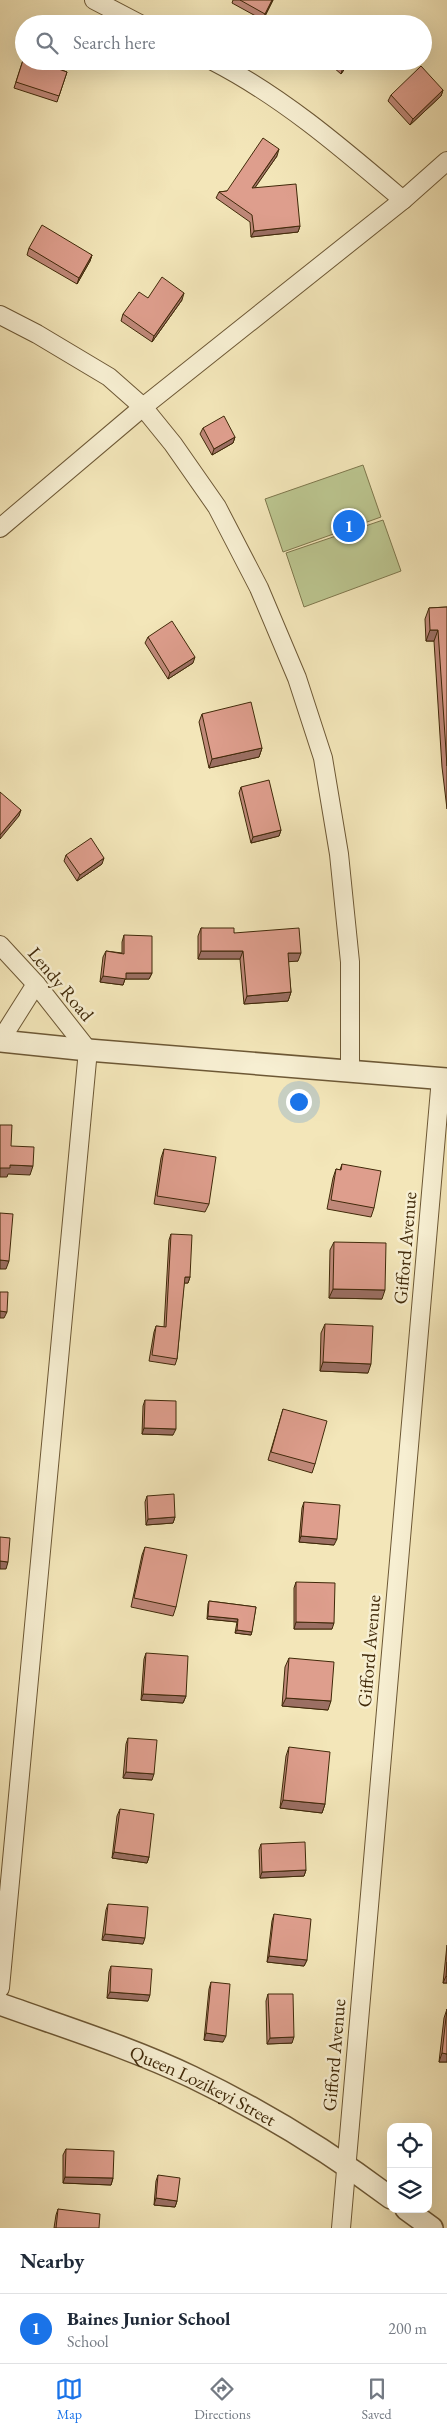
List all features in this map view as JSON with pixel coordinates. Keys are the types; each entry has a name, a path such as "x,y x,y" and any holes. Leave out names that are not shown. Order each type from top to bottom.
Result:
{"street":[{"path":"94,0 123,15"},
{"path":"230,70 245,78 329,138 403,200"},
{"path":"0,528 144,408 403,200 447,161"},
{"path":"0,316 37,334 109,377 144,408 173,444 217,507 259,588 297,678 324,758 339,854 349,954 350,1071"},
{"name":"Lendy Road","path":"0,945 36,984 88,1050"},
{"path":"36,984 0,1041 88,1050 444,1078"},
{"path":"0,1988 88,1050"},
{"name":"Gifford Avenue","path":"341,2228 345,2164 444,1078"},
{"name":"Queen Lozikeyi Street","path":"0,2004 142,2056 192,2077 301,2135 387,2195"},
{"path":"411,2213 432,2228"}],"green space":[{"path":"363,465 381,517 283,552 265,499"},
{"path":"383,520 401,571 304,607 286,553"}],"building":[{"path":"240,0 272,0 265,14"},
{"path":"20,70 61,70 67,72 59,96 16,82"},
{"path":"417,70 425,70 443,90 413,119 391,95"},
{"path":"263,138 279,149 252,188 296,184 300,226 254,231 252,215 219,192 227,191"},
{"path":"42,225 92,255 79,278 29,248"},
{"path":"162,277 184,293 154,336 123,314 139,292 148,298"},
{"path":"224,416 235,437 214,449 203,428"},
{"path":"447,607 447,766 438,630 430,630 429,608"},
{"path":"172,621 195,657 170,673 148,637"},
{"path":"251,702 262,748 212,759 202,714"},
{"path":"269,780 281,830 253,837 241,787"},
{"path":"0,792 21,810 0,835"},
{"path":"91,838 104,858 80,875 66,855"},
{"path":"201,928 234,928 234,933 299,928 301,953 288,953 291,992 247,996 243,951 201,951"},
{"path":"124,935 152,936 152,973 126,973 126,979 103,976 106,951 124,954"},
{"path":"0,1125 12,1125 11,1146 34,1147 33,1166 10,1165 10,1168 0,1168"},
{"path":"164,1149 216,1157 209,1204 157,1196"},
{"path":"342,1164 381,1171 374,1208 331,1200 336,1169 341,1170"},
{"path":"0,1213 13,1214 9,1261 0,1260"},
{"path":"171,1234 192,1235 190,1277 185,1277 177,1359 152,1355 156,1326 166,1327"},
{"path":"334,1242 386,1243 385,1290 333,1289"},
{"path":"0,1292 8,1292 7,1312 0,1311"},
{"path":"325,1324 373,1326 371,1364 323,1362"},
{"path":"145,1400 176,1401 176,1429 144,1428"},
{"path":"283,1409 327,1421 315,1464 271,1452"},
{"path":"174,1494 175,1517 148,1519 147,1496"},
{"path":"304,1502 340,1505 337,1539 301,1536"},
{"path":"0,1537 10,1538 8,1562 0,1561"},
{"path":"145,1547 187,1555 176,1607 134,1598"},
{"path":"296,1582 335,1583 334,1623 296,1622"},
{"path":"209,1601 256,1607 252,1632 237,1630 238,1619 208,1616"},
{"path":"146,1653 188,1656 186,1696 143,1694"},
{"path":"289,1658 334,1662 331,1701 286,1698"},
{"path":"128,1738 157,1740 154,1774 126,1772"},
{"path":"289,1747 330,1752 325,1804 283,1800"},
{"path":"120,1809 154,1814 149,1857 114,1852"},
{"path":"305,1842 306,1870 262,1872 261,1844"},
{"path":"108,1904 148,1907 145,1938 105,1934"},
{"path":"274,1914 311,1919 307,1960 269,1956"},
{"path":"111,1966 152,1969 150,1995 110,1992"},
{"path":"211,1982 230,1984 226,2036 206,2033"},
{"path":"268,1994 293,1994 294,2037 270,2038"},
{"path":"447,2009 447,2054 442,2053"},
{"path":"66,2149 114,2151 113,2178 65,2177"},
{"path":"158,2175 180,2178 177,2201 156,2198"},
{"path":"58,2209 100,2214 99,2228 56,2228"}],"place":[{"name":"Baines Junior School","path":"349,526"}]}
